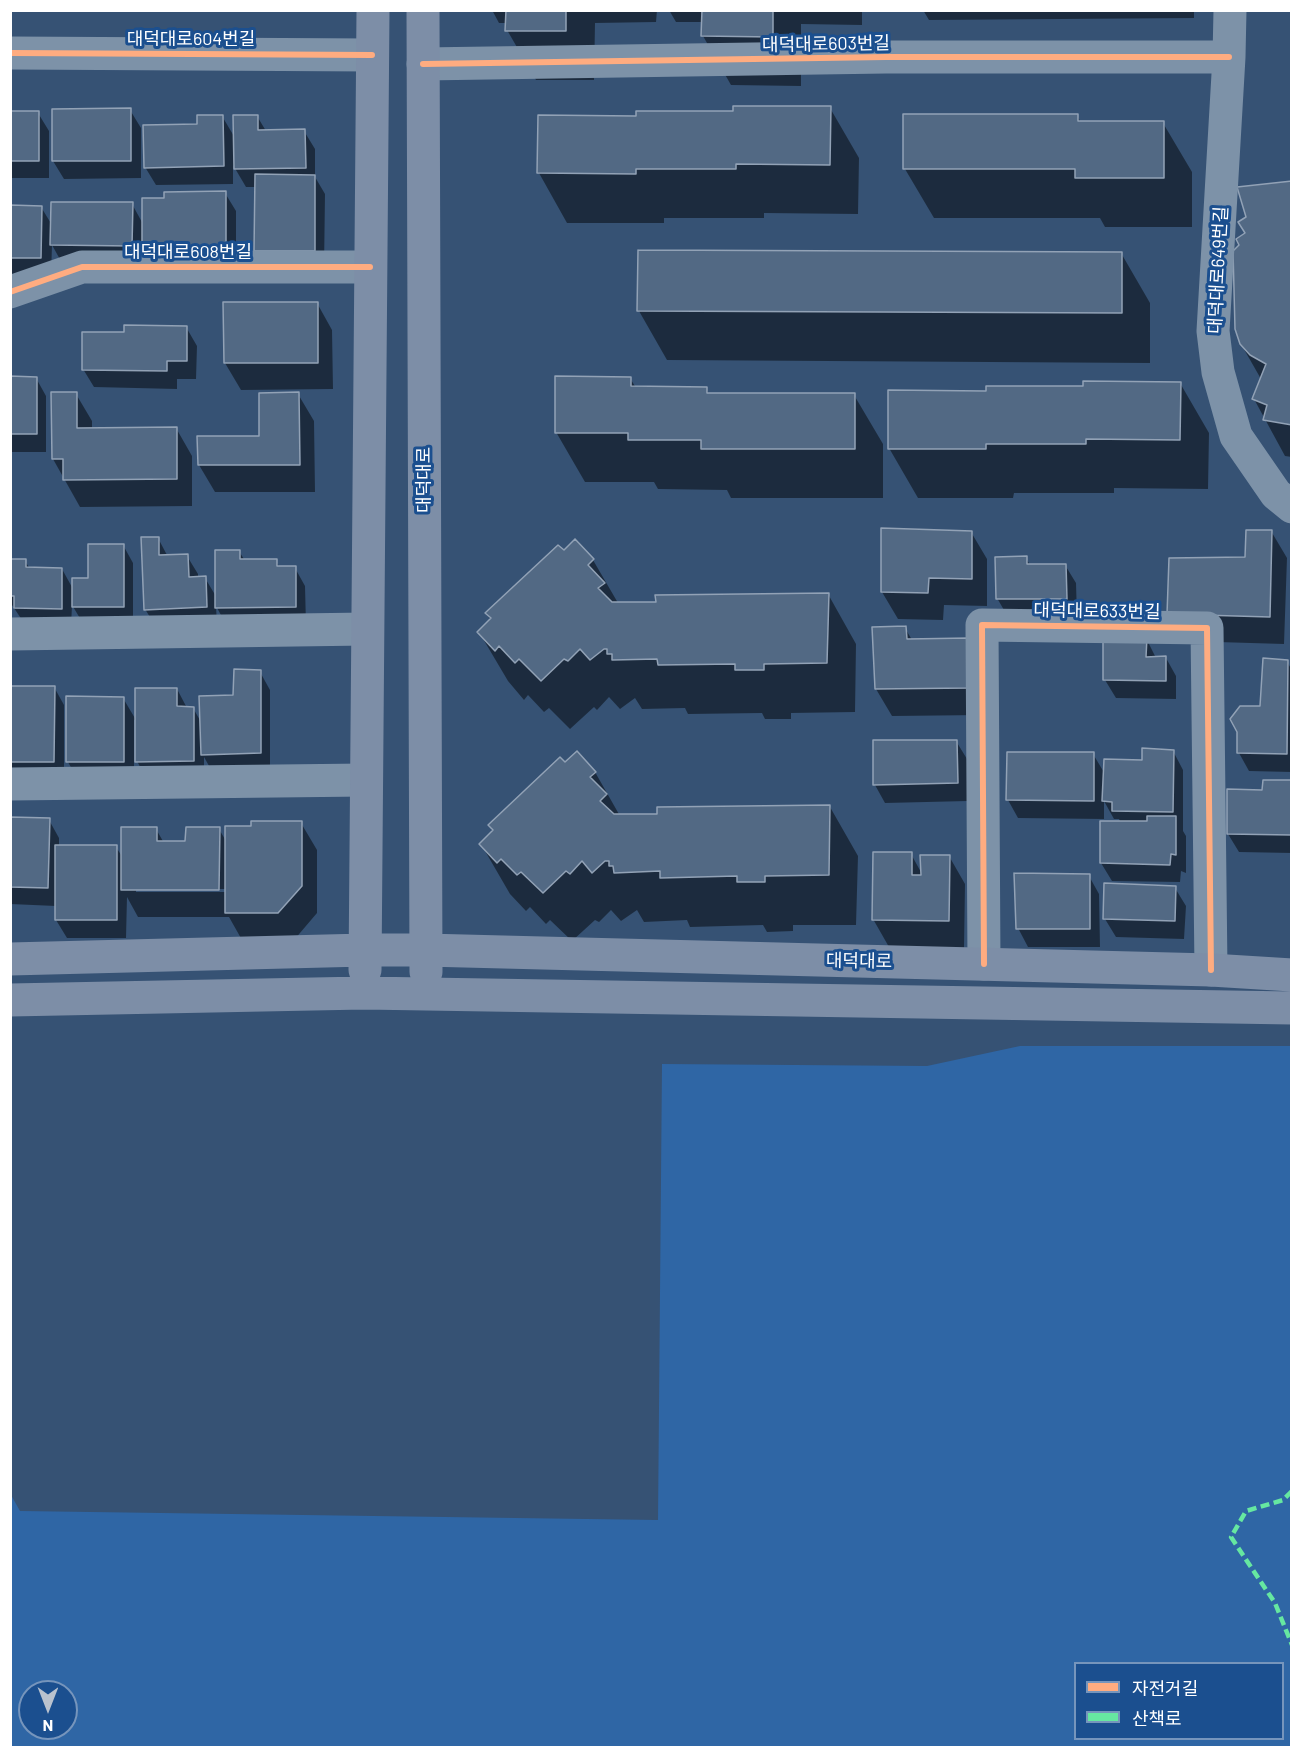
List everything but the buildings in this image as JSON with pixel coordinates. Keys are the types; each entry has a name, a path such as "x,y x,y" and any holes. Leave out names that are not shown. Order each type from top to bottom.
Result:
{"main road":[{"path":"364,993 373,10"},
{"name":"대덕대로","path":"423,10 426,994"},
{"name":"대덕대로","path":"10,959 426,950 1210,970 1292,975"},
{"path":"10,1000 364,993 1292,1008"}],"street":[{"name":"대덕대로649번길","path":"1230,10 1213,331 1218,372 1236,436 1276,494 1289,501"},
{"name":"대덕대로604번길","path":"10,53 372,55"},
{"name":"대덕대로603번길","path":"423,64 886,57 1229,57"},
{"name":"대덕대로608번길","path":"10,292 82,267 370,267"},
{"name":"대덕대로633번길","path":"984,964 982,625 1208,628 1210,970"},
{"path":"10,634 367,629"},
{"path":"10,784 366,780"}],"shaded area":[{"path":"1020,1046 1291,1046 1291,1747 11,1747 11,1495 20,1511 658,1520 662,1064 927,1066"}],"marked path":[{"path":"1292,1491 1283,1500 1246,1511 1231,1537 1275,1603 1292,1645"}],"cycle path":[{"path":"10,53 372,55"},
{"path":"423,64 886,57 1229,57"},
{"path":"10,292 82,267 370,267"},
{"path":"984,964 982,625 1207,628 1211,970"}]}
